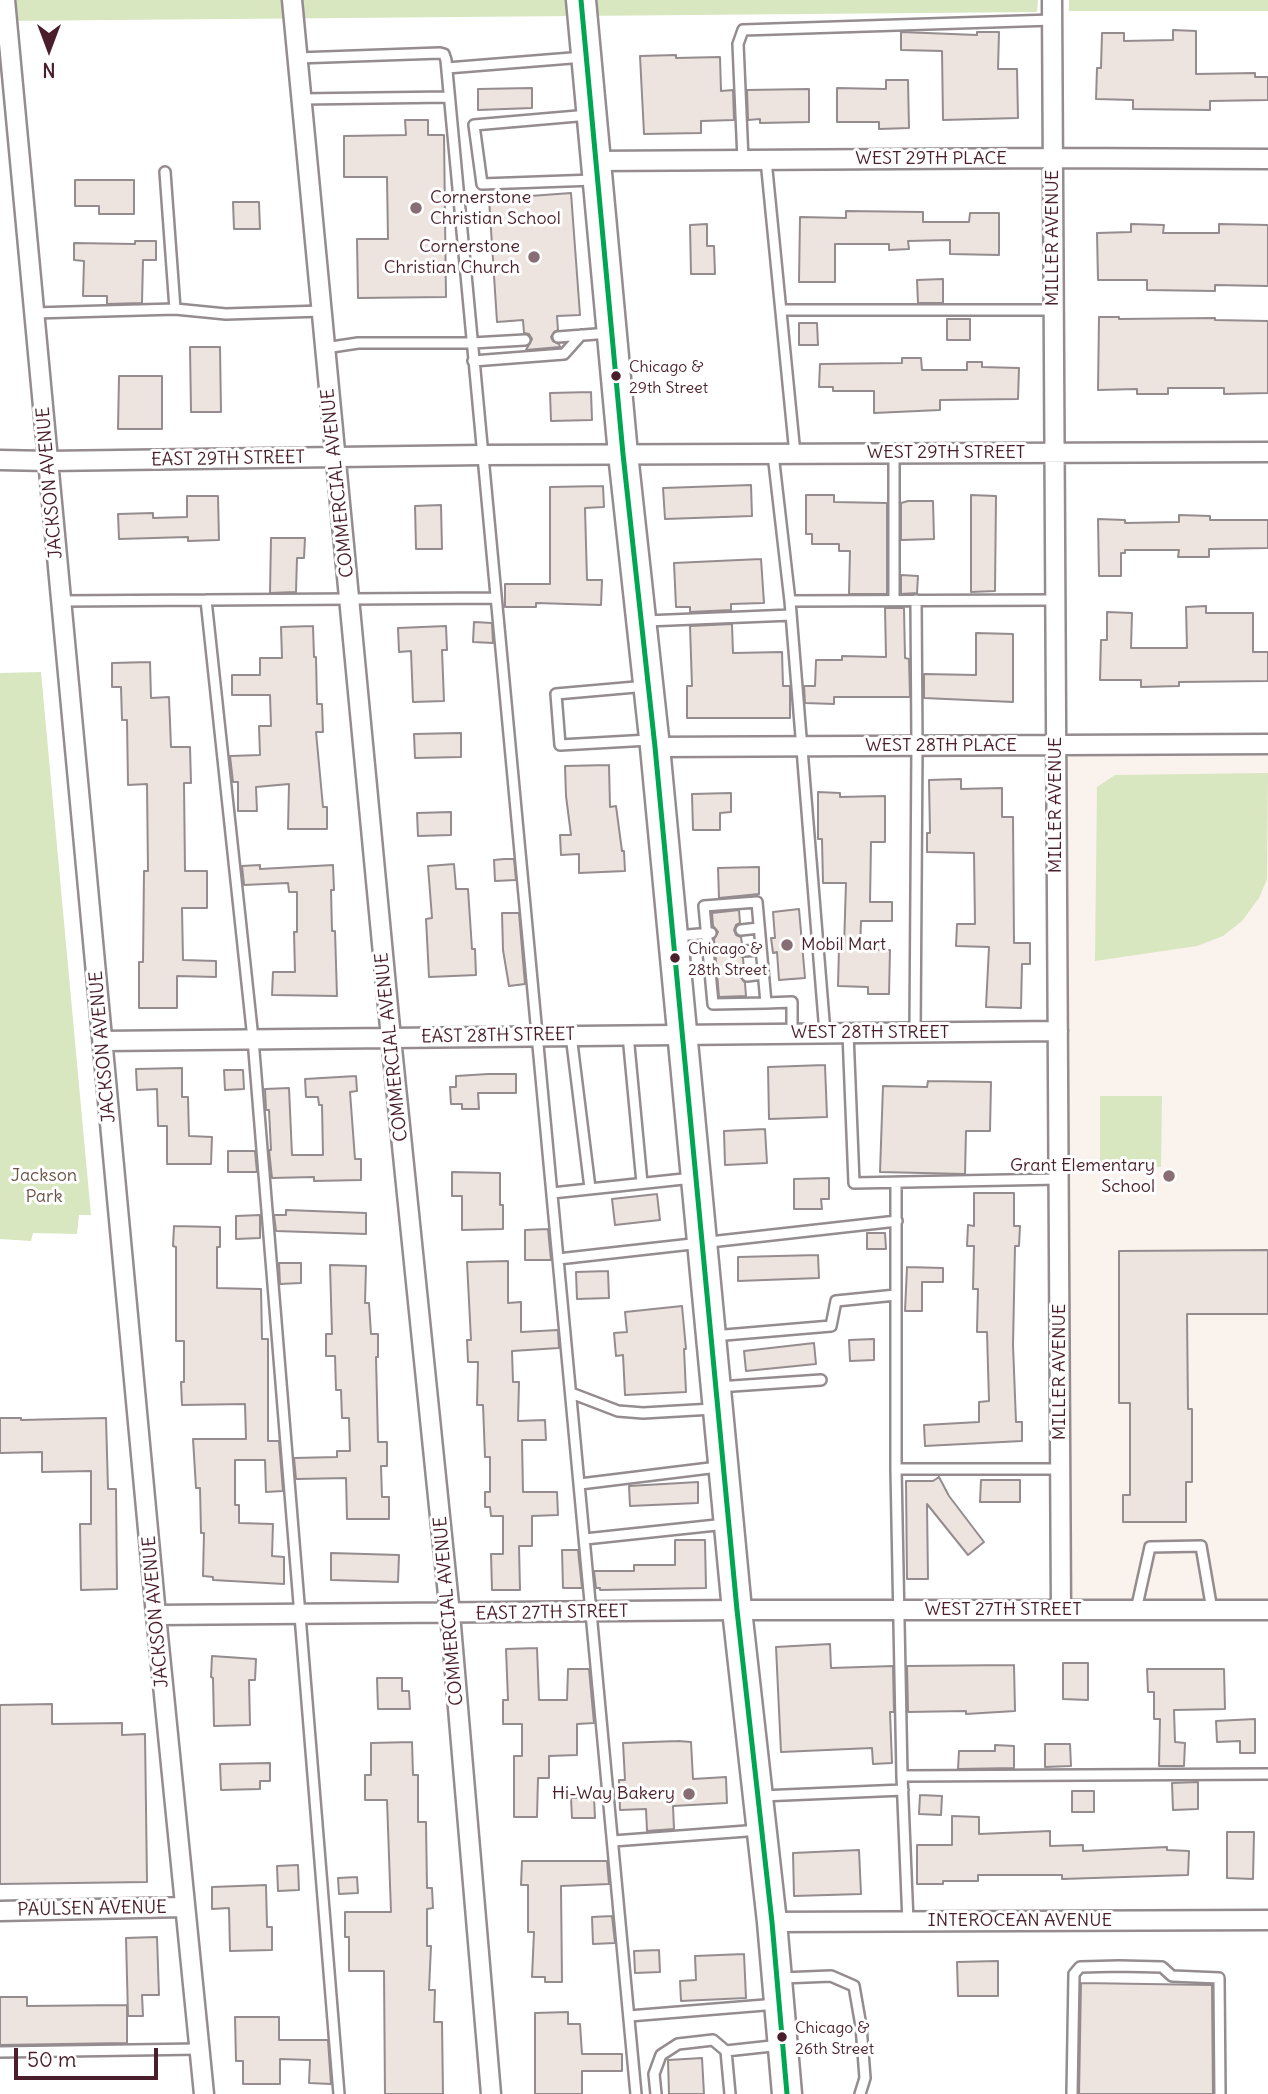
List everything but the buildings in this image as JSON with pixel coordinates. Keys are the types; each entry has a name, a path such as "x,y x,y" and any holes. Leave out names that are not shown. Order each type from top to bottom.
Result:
{"main road":[{"path":"581,0 623,454 655,744 737,1610 772,1923 787,2094"}],"street":[{"name":"JACKSON AVENUE","path":"5,0 156,1615 204,2094"},
{"name":"COMMERCIAL AVENUE","path":"292,0 391,1038 450,1614 491,2094"},
{"name":"MILLER AVENUE","path":"1052,0 1061,1610"},
{"name":"WEST 29TH PLACE","path":"596,171 743,160 1268,159"},
{"name":"WEST 29TH STREET","path":"623,454 1268,452"},
{"name":"EAST 29TH STREET","path":"0,460 623,454"},
{"name":"WEST 28TH PLACE","path":"655,744 801,747 1268,744"},
{"name":"WEST 28TH STREET","path":"682,1034 1058,1031"},
{"name":"EAST 28TH STREET","path":"103,1041 682,1034"},
{"name":"EAST 27TH STREET","path":"156,1615 737,1610"},
{"name":"WEST 27TH STREET","path":"737,1610 1268,1610"},
{"name":"PAULSEN AVENUE","path":"0,1911 185,1907"},
{"name":"INTEROCEAN AVENUE","path":"772,1923 1268,1920"}],"lane":[{"path":"743,160 738,44 743,30 1052,20"},
{"path":"298,58 444,54 447,68 636,2094"},
{"path":"447,68 586,57"},
{"path":"302,99 450,97"},
{"path":"591,115 474,125 482,184 596,171"},
{"path":"766,160 795,454"},
{"path":"165,172 175,309"},
{"path":"34,313 175,309 226,314 322,312"},
{"path":"780,310 1053,310"},
{"path":"558,337 611,332"},
{"path":"473,361 564,354 581,335"},
{"path":"325,348 358,343 525,340"},
{"path":"894,453 894,600"},
{"path":"773,454 790,601 825,1033"},
{"path":"61,601 495,598"},
{"path":"206,600 253,1040 339,2094"},
{"path":"915,1032 916,600"},
{"path":"790,601 1055,600"},
{"path":"641,621 791,615"},
{"path":"649,686 556,694 560,745 655,744"},
{"path":"766,1003 757,902 704,906 710,933 713,1004 766,1003 792,1002 792,1033"},
{"path":"741,930 760,928"},
{"path":"673,936 710,933"},
{"path":"744,951 761,950"},
{"path":"747,976 763,974"},
{"path":"848,1033 854,1183 1058,1178"},
{"path":"571,1035 590,1188"},
{"path":"628,1035 642,1183"},
{"path":"552,1193 696,1177"},
{"path":"896,1183 896,1469 902,1776 908,1922"},
{"path":"558,1259 897,1221"},
{"path":"711,1336 831,1326 836,1301 896,1295"},
{"path":"571,1393 618,1411 643,1413 821,1380"},
{"path":"579,1483 724,1466"},
{"path":"896,1469 1060,1469"},
{"path":"585,1539 729,1523"},
{"path":"1136,1610 1150,1547 1201,1546 1212,1610"},
{"path":"902,1776 1268,1774"},
{"path":"758,1796 903,1790"},
{"path":"613,1841 761,1830"},
{"path":"1072,2094 1074,1974 1080,1967 1119,1966 1162,1967 1172,1976 1220,1978 1220,2094"},
{"path":"629,2016 778,1991 831,1976 854,1986 861,2026 865,2077 860,2094"},
{"path":"656,2094 654,2074 661,2054 678,2044 713,2040 726,2051 730,2094"},
{"path":"726,2051 782,2044"},
{"path":"0,2052 199,2049"}],"shaded area":[{"name":"Grant Elementary School","path":"1066,752 1268,752 1268,1599 1072,1599"}],"green space":[{"path":"0,0 1038,0 1037,12 0,21"},
{"path":"1069,0 1268,0 1268,11 1069,11"},
{"name":"Jackson Park","path":"41,672 91,1215 79,1215 77,1234 33,1233 31,1241 0,1239 0,673"},
{"path":"1268,773 1267,879 1259,898 1242,921 1223,936 1197,946 1095,961 1097,787 1115,775"},
{"path":"1100,1096 1162,1096 1161,1167 1100,1167"}],"transit line":[{"path":"581,0 623,454 655,747 737,1610 772,1922 787,2094"}],"place":[{"name":"Cornerstone Christian School","path":"416,208"},
{"name":"Cornerstone Christian Church","path":"534,257"},
{"name":"Chicago & 29th Street","path":"616,376"},
{"name":"Mobil Mart","path":"787,945"},
{"name":"Chicago & 28th Street","path":"675,958"},
{"name":"Grant Elementary School","path":"1169,1176"},
{"name":"Hi-Way Bakery","path":"689,1794"},
{"name":"Chicago & 26th Street","path":"782,2037"}]}
